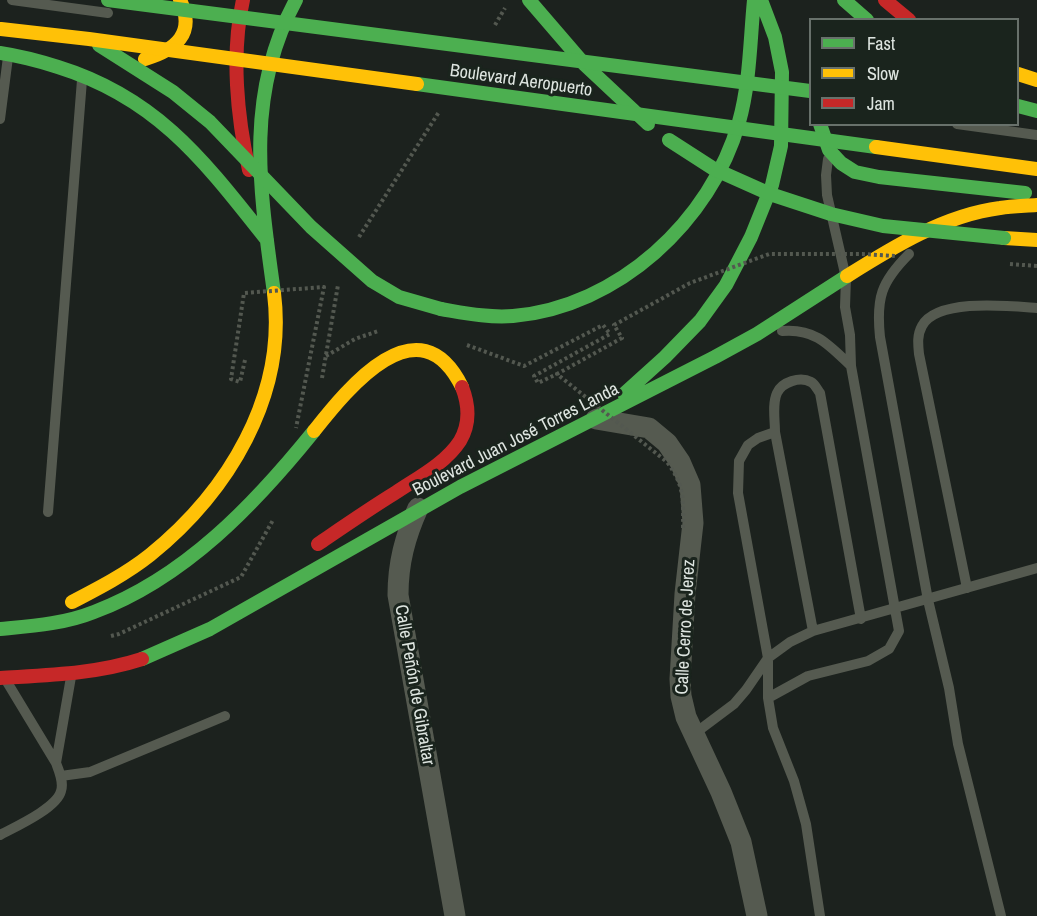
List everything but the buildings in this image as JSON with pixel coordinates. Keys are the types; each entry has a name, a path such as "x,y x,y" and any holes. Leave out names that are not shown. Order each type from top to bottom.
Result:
{"main road":[{"name":"Boulevard Aeropuerto","path":"108,0 809,91"},
{"path":"92,56 131,61 163,54 184,34 187,17 180,0"},
{"path":"243,0 237,70 239,114 242,142 267,240"},
{"path":"0,622 52,611 128,572 162,545 199,509 230,469 255,423 272,368 276,320 259,146 264,98 274,41 296,0"},
{"path":"529,0 584,66 625,105 669,140 714,169 770,194 831,214 873,223 955,234 1037,240"},
{"path":"89,39 173,92 210,122 310,227 372,281 399,297 441,309 479,315 514,316 551,309 590,295 628,272 656,251 686,223 700,205 727,157 739,120 747,81 754,0"},
{"path":"596,419 665,357 700,321 726,285 751,237 772,185 781,146 782,72 775,37 761,0"},
{"path":"844,0 865,18"},
{"path":"885,0 907,18"},
{"name":"Boulevard Aeropuerto","path":"0,29 89,39 1037,169"},
{"path":"8,54 58,53"},
{"path":"8,54 82,74 120,92 153,114 214,173 267,240"},
{"path":"1019,76 1037,80"},
{"path":"1019,87 1037,89"},
{"path":"1019,106 1037,111"},
{"path":"1019,118 1037,120"},
{"path":"827,126 830,150 841,163 855,172 879,177 1037,195"},
{"name":"Boulevard Juan José Torres Landa","path":"3,678 109,668 152,656 214,627 418,510 667,385 758,333 898,245 972,213 1037,205"},
{"path":"0,629 52,624 86,616 140,593 173,572 212,541 256,497 307,440 341,396 363,374 388,357 408,350 429,352 446,363 460,382 467,404 466,424 459,442 441,461 302,554"},
{"path":"214,627 262,583"}],"street":[{"name":"Calle Cerro de Jerez","path":"596,419 650,428 667,443 680,462 690,485 693,523 685,594 681,696 686,717 721,792 741,842 758,916"},
{"name":"Calle Peñón de Gibraltar","path":"441,461 402,548 398,595 455,916"}],"lane":[{"path":"12,0 119,14"},
{"path":"0,18 531,88"},
{"path":"178,22 202,25"},
{"path":"226,28 250,31"},
{"path":"274,41 297,38"},
{"path":"0,119 8,54"},
{"path":"48,512 82,74"},
{"path":"583,75 618,80"},
{"path":"734,95 789,102"},
{"path":"601,97 647,103"},
{"path":"729,114 752,117"},
{"path":"776,120 787,121"},
{"path":"972,126 1037,135"},
{"path":"768,698 808,676 868,661 889,649 899,631 851,366 850,335 845,307 846,278 827,195 826,175 830,150"},
{"path":"949,222 912,250 890,273 881,294 878,316 928,600 949,688 958,744 1001,916"},
{"path":"967,588 917,340 922,326 929,318 942,310 958,307 1037,308"},
{"path":"758,333 799,330 811,333 827,343 851,366"},
{"path":"813,631 775,432 776,393 782,386 792,381 802,379 813,382 820,393 861,619"},
{"path":"775,432 758,438 748,445 739,461 738,493 768,658 768,698 773,728 794,781 806,824 820,916"},
{"path":"694,734 734,704 768,658 790,642 813,631 1037,568"},
{"path":"56,762 72,673"},
{"path":"0,836 56,801 62,790 61,776 56,762 3,678"},
{"path":"61,776 90,772 225,716"}],"path":[{"path":"457,341 524,366 603,325 610,334 534,376 538,383 622,338 614,325 690,283 769,254 897,256"},
{"path":"1002,264 1037,266"},
{"path":"246,350 240,382 231,379 244,293 324,287 296,428"},
{"path":"249,289 250,300"},
{"path":"325,357 355,339 387,329"},
{"path":"557,374 667,462 680,482 683,493 682,528"}],"traffic: fast":[{"path":"108,0 809,91"},
{"path":"274,293 261,181 262,108 269,72 280,36 296,0"},
{"path":"529,0 585,65 648,124"},
{"path":"441,309 477,315 504,316 552,309 589,296 623,277 655,253 683,225 707,193 726,158 739,122 745,92 754,0"},
{"path":"624,394 700,321 726,285 751,237 772,185 781,146 782,72 775,37 761,0"},
{"path":"844,0 865,18"},
{"path":"99,45 173,92 210,122 311,227 372,281 399,297 441,309"},
{"path":"0,53 58,67 93,80 124,96 152,115 200,159 267,240"},
{"path":"417,84 876,147"},
{"path":"1019,106 1037,111"},
{"path":"821,126 829,150 841,163 855,172 879,177 1025,193"},
{"path":"669,140 714,169 770,194 831,214 883,226 1004,238"},
{"path":"142,659 210,629 460,487 715,357 757,334 847,276"},
{"path":"0,629 48,624 83,616 127,597 158,580 216,536 268,485 314,431"}],"traffic: slow":[{"path":"145,59 166,51 180,38 186,22 180,0"},
{"path":"1,29 417,84"},
{"path":"1019,74 1037,80"},
{"path":"876,147 1037,169"},
{"path":"847,276 901,244 940,225 980,212 1037,205"},
{"path":"1004,238 1037,240"},
{"path":"72,602 122,575 150,555 204,502 227,472 246,439 261,405 271,369 276,331 274,293"},
{"path":"314,431 364,375 385,360 405,351 426,351 445,362 462,387"}],"traffic: jam":[{"path":"243,0 236,63 241,129 249,170"},
{"path":"885,0 907,18"},
{"path":"318,544 447,457 460,441 466,428 467,408 462,387"},
{"path":"0,678 90,671 142,659"}]}
